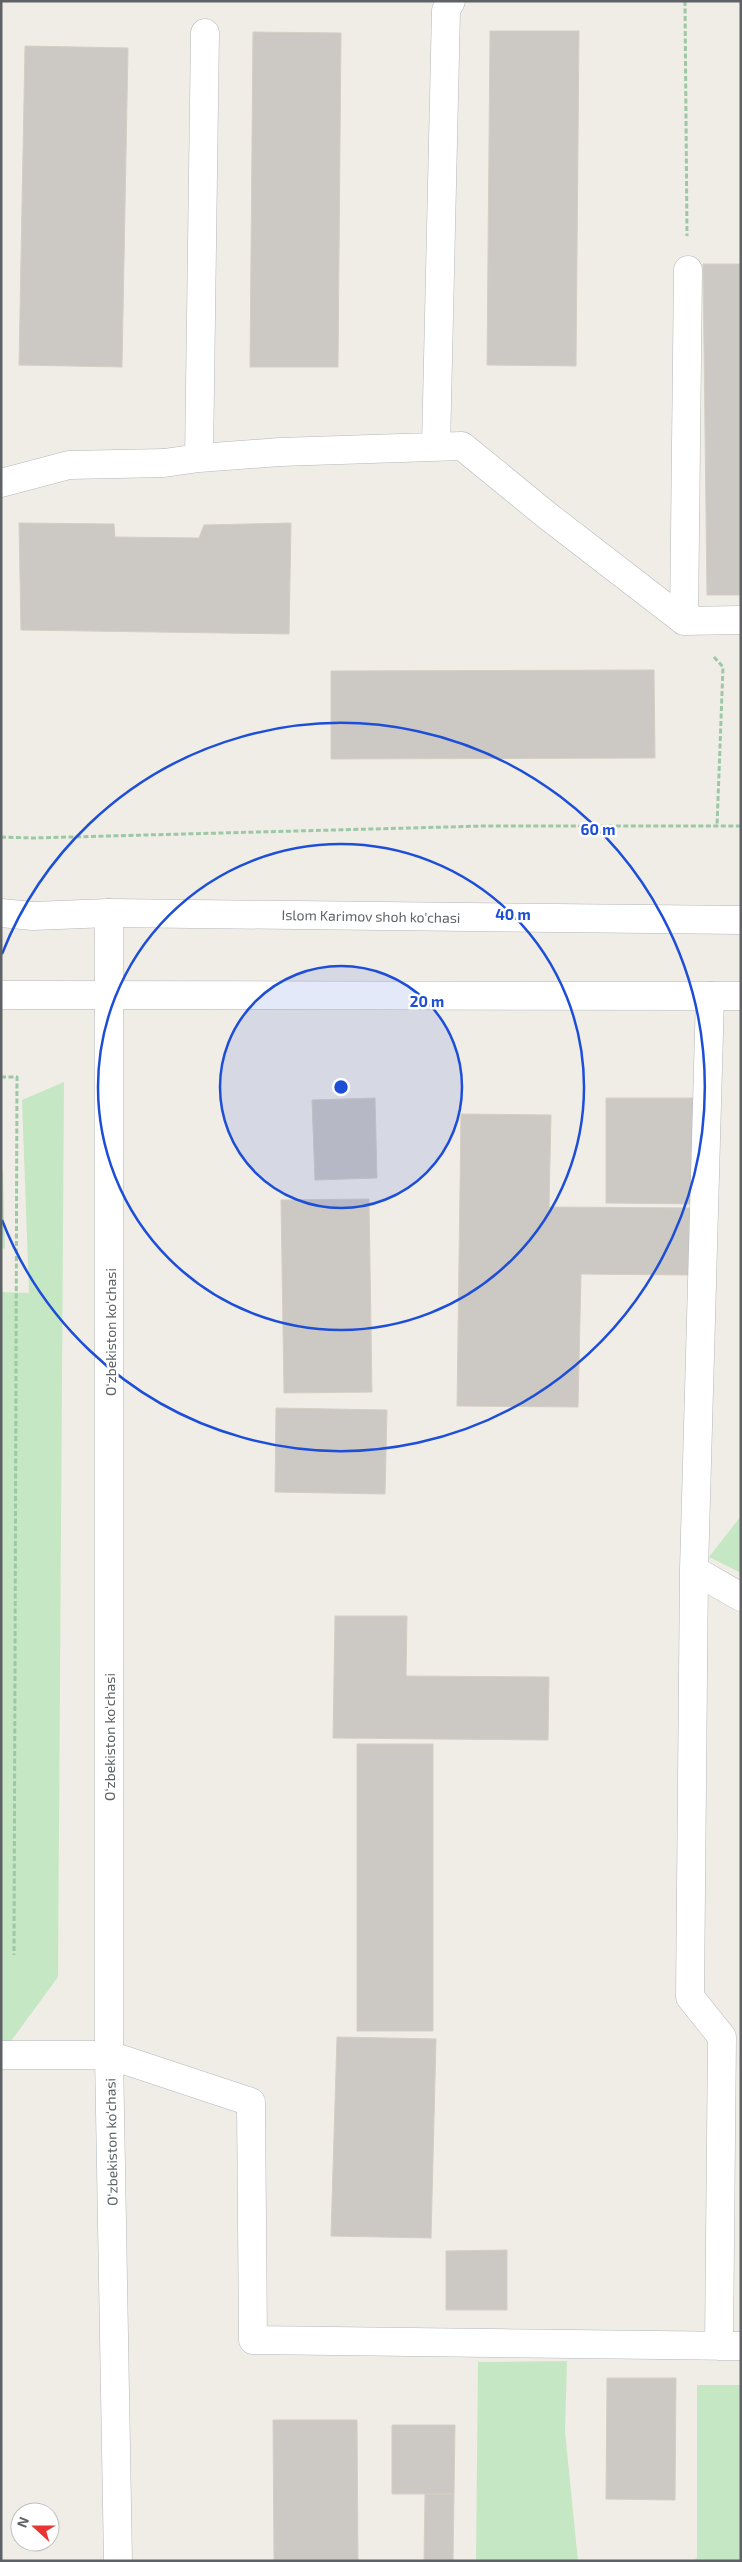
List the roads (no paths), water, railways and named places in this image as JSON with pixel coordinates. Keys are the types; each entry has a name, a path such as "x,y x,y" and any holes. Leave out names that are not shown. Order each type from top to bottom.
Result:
{"street":[{"path":"436,447 446,10 451,1"},
{"path":"199,458 205,33"},
{"path":"684,620 688,270"},
{"path":"1,483 69,465 164,463 199,458 280,452 462,446 549,517 684,620 741,620"},
{"name":"Islom Karimov shoh ko'chasi","path":"1,913 33,916 109,913 741,920"},
{"name":"O‘zbekiston ko‘chasi","path":"109,913 109,2055 118,2561"},
{"path":"1,995 741,996"},
{"path":"1,2055 109,2055 251,2102 253,2340 730,2346 722,2037 690,1997 694,1570 710,996"},
{"path":"694,1570 741,1597"}]}
